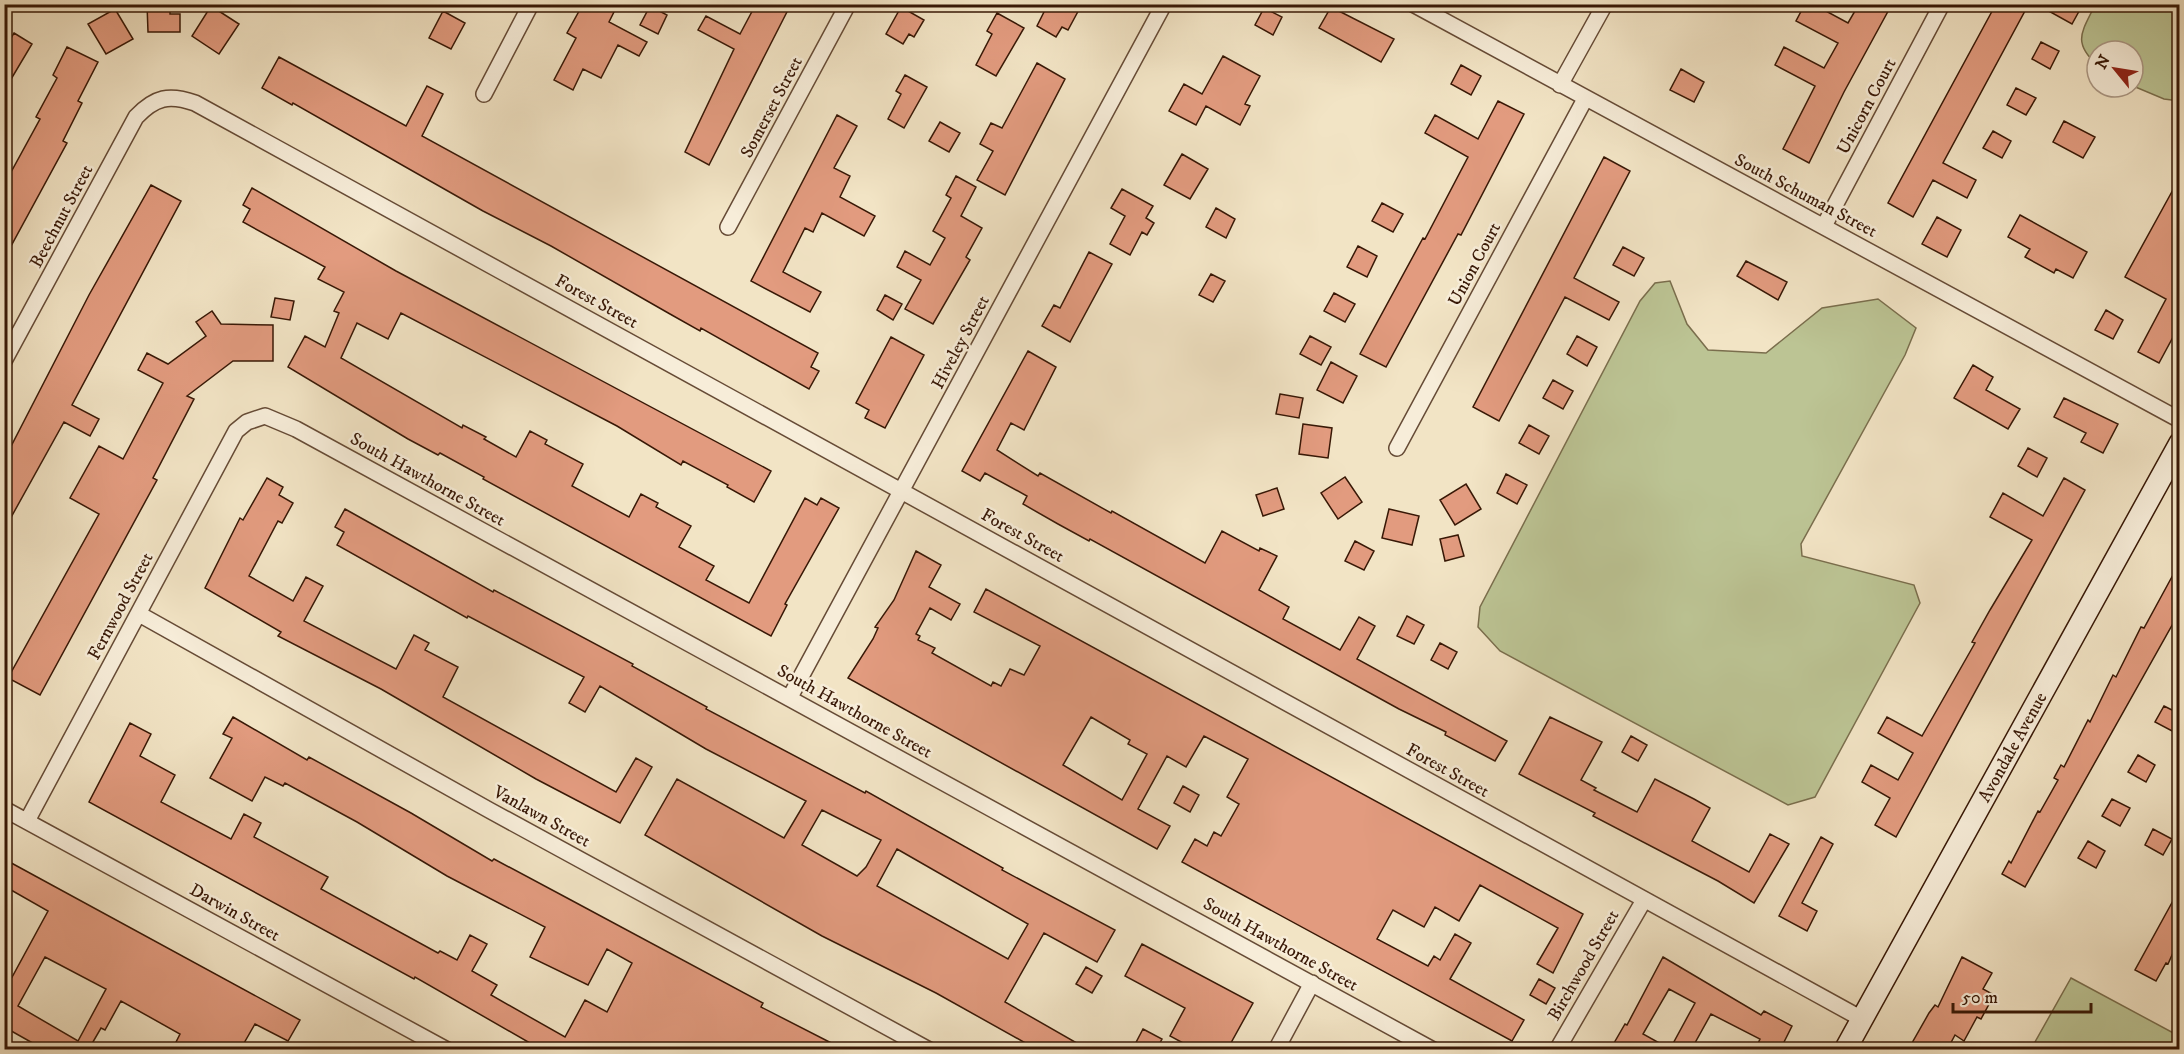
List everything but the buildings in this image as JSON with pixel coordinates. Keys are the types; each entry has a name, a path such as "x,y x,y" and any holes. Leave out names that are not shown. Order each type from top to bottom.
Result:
{"street":[{"path":"484,94 531,4"},
{"name":"Somerset Street","path":"728,227 848,4"},
{"name":"Hiveley Street","path":"790,697 1164,4"},
{"name":"South Schuman Street","path":"1413,4 2180,420"},
{"path":"1560,85 1605,4"},
{"name":"Unicorn Court","path":"1824,226 1942,4"},
{"name":"Forest Street","path":"160,97 181,98 195,103 1862,1019"},
{"name":"Beechnut Street","path":"4,361 136,117 148,104 160,97"},
{"name":"Union Court","path":"1397,448 1586,99"},
{"name":"South Hawthorne Street","path":"255,418 265,416 278,419 1433,1050"},
{"name":"Fernwood Street","path":"27,821 236,430 255,418"},
{"name":"Avondale Avenue","path":"1845,1050 2180,443"},
{"name":"Vanlawn Street","path":"139,614 489,810 928,1050"},
{"name":"Darwin Street","path":"4,809 422,1044 447,1050"},
{"name":"Birchwood Street","path":"1557,1050 1644,900"},
{"path":"1276,1050 1312,983"}],"green space":[{"path":"2095,5 2179,5 2179,101 2164,99 2145,91 2145,39 2085,39 2085,51 2082,36"},
{"path":"1670,281 1687,324 1708,350 1766,353 1822,308 1878,299 1916,328 1905,355 1801,544 1802,556 1914,585 1920,603 1815,797 1788,805 1500,651 1478,627 1480,607 1640,301 1655,283"},
{"path":"2071,978 2179,1036 2179,1049 2031,1049"}]}
